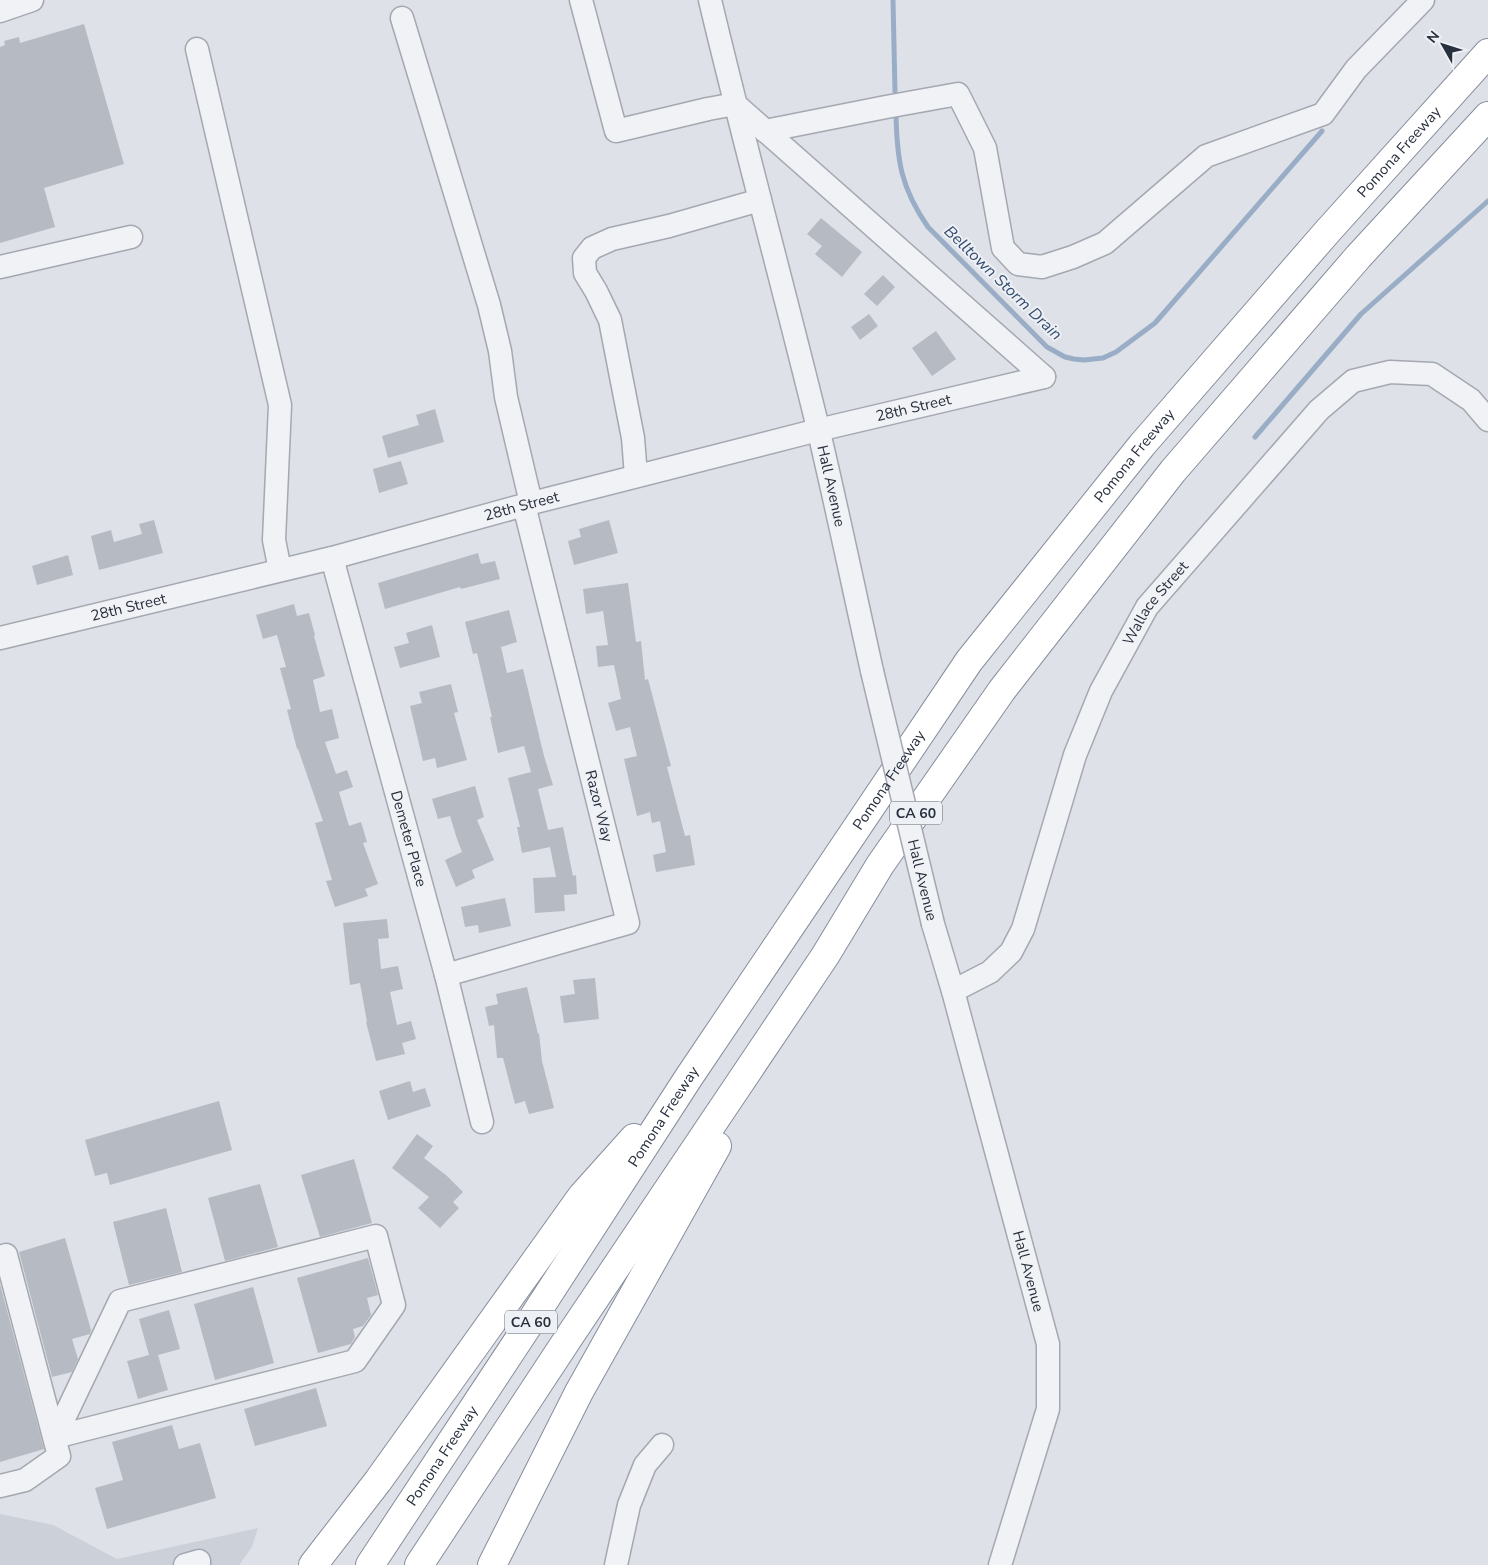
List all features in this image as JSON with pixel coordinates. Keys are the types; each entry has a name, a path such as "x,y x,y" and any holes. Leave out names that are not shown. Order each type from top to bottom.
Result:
{"highway":[{"name":"Pomona Freeway","path":"370,1565 689,1077 969,661 1142,445 1327,232 1488,53"},
{"name":"CA 60","path":"419,1565 825,956 880,865 1002,690 1173,471 1358,258 1488,116"},
{"path":"492,1565 579,1392 825,956"},
{"path":"313,1565 378,1480 582,1196 689,1077"}],"street":[{"path":"0,11 32,0"},
{"path":"581,0 616,132 735,104 765,131 958,94 984,148 1003,248 1018,264 1042,267 1105,243 1206,156 1323,114 1356,68 1423,0"},
{"name":"Hall Avenue","path":"710,0 818,430 872,670 933,924 953,991 1048,1344 1048,1408 1000,1565"},
{"path":"402,18 489,305 500,351 506,397 527,504"},
{"path":"197,49 280,405 274,540 280,570"},
{"name":"28th Street","path":"0,638 332,558 527,504 818,430 1044,377 765,131"},
{"path":"636,476 633,438 610,320 585,273 584,258 592,248 612,239 669,226 760,200"},
{"path":"0,267 131,237"},
{"name":"Wallace Street","path":"953,991 990,972 1011,952 1023,929 1074,755 1101,691 1147,607 1319,410 1353,381 1390,372 1432,374 1471,400 1488,420"},
{"name":"Razor Way","path":"446,975 628,923 527,504"},
{"name":"Demeter Place","path":"332,558 446,975 482,1122"},
{"path":"376,1236 394,1305 355,1361 55,1438 120,1301 376,1236"},
{"path":"0,1257 6,1255 59,1456 25,1480 0,1486"},
{"path":"616,1565 629,1505 645,1465 662,1445"},
{"path":"185,1565 198,1562 199,1565"}],"shaded area":[{"path":"0,1514 53,1525 117,1559 258,1528 252,1547 239,1565 0,1565"}],"building":[{"path":"84,24 124,164 44,188 55,227 0,243 0,47 5,45 4,41 19,37 20,43"},
{"path":"821,218 862,252 842,277 815,254 822,246 807,234"},
{"path":"883,275 895,287 877,306 864,294"},
{"path":"869,314 878,326 860,340 851,327"},
{"path":"936,331 956,359 932,376 912,348"},
{"path":"435,409 444,442 388,458 382,436 419,425 416,415"},
{"path":"401,461 408,484 379,493 373,469"},
{"path":"154,520 163,553 99,570 91,536 111,530 114,542 142,534 139,524"},
{"path":"609,520 618,553 574,565 568,541 581,537 579,529"},
{"path":"478,553 481,564 495,561 500,579 461,589 460,587 385,609 378,583"},
{"path":"68,555 73,575 37,585 32,566"},
{"path":"628,583 636,642 641,641 645,680 648,679 671,766 667,767 685,836 690,835 695,865 656,872 653,855 666,852 660,821 652,823 650,812 637,816 624,759 637,756 630,727 616,731 608,703 621,699 614,665 598,667 596,646 608,645 603,611 586,614 583,589"},
{"path":"294,604 297,616 309,613 325,676 313,680 320,712 332,709 339,738 325,742 336,774 347,770 353,787 339,792 349,826 361,822 367,842 363,843 378,884 365,889 368,896 335,907 326,881 332,880 315,823 323,821 297,749 287,710 291,709 280,668 286,667 277,635 263,639 256,615"},
{"path":"509,610 517,642 501,647 507,673 523,669 553,785 538,789 548,830 563,827 573,876 576,875 577,894 564,895 565,911 535,913 533,878 556,877 550,847 522,853 517,827 520,827 508,778 531,772 524,746 498,753 490,717 492,717 477,653 473,654 465,622"},
{"path":"432,625 440,657 400,668 394,647 409,643 406,633"},
{"path":"451,684 458,712 454,713 467,760 437,768 435,758 423,761 410,706 422,703 419,692"},
{"path":"475,786 484,817 477,820 494,860 472,870 475,878 456,887 445,860 462,852 450,816 438,819 432,799"},
{"path":"505,898 511,926 479,933 478,925 465,927 461,907"},
{"path":"387,919 389,938 378,939 381,969 398,966 403,989 390,992 397,1025 411,1021 416,1039 402,1043 405,1054 376,1061 366,1022 360,983 350,985 343,923"},
{"path":"595,978 599,1019 564,1023 560,996 575,994 573,980"},
{"path":"527,987 539,1033 542,1061 554,1108 529,1114 525,1101 515,1104 503,1058 497,1058 494,1025 489,1026 485,1007 498,1004 496,994"},
{"path":"410,1081 413,1092 425,1088 431,1106 388,1120 379,1091"},
{"path":"219,1101 232,1150 110,1185 107,1173 95,1176 85,1140"},
{"path":"417,1134 433,1146 424,1158 447,1176 463,1192 453,1202 459,1208 440,1228 418,1208 429,1197 392,1168"},
{"path":"354,1159 372,1223 320,1237 301,1175"},
{"path":"260,1184 278,1247 225,1261 208,1198"},
{"path":"166,1208 182,1272 129,1285 113,1222"},
{"path":"65,1238 91,1330 90,1334 72,1339 78,1359 72,1372 52,1377 19,1252"},
{"path":"368,1258 378,1295 367,1298 371,1315 363,1326 353,1329 355,1337 351,1344 318,1353 297,1278"},
{"path":"0,1284 44,1449 0,1462"},
{"path":"253,1287 274,1363 215,1380 194,1304"},
{"path":"169,1310 180,1349 158,1355 168,1390 138,1399 127,1361 149,1355 139,1319"},
{"path":"316,1388 327,1426 255,1446 244,1409"},
{"path":"172,1425 179,1449 200,1443 216,1498 107,1529 95,1488 123,1480 112,1442"}],"waterway":[{"name":"Belltown Storm Drain","path":"893,0 895,92"},
{"name":"Belltown Storm Drain","path":"896,115 899,160 902,174 912,200 928,227 1047,347 1065,357 1084,360 1103,358 1116,352 1155,323 1322,131"},
{"path":"1255,437 1361,314 1488,201"}]}
